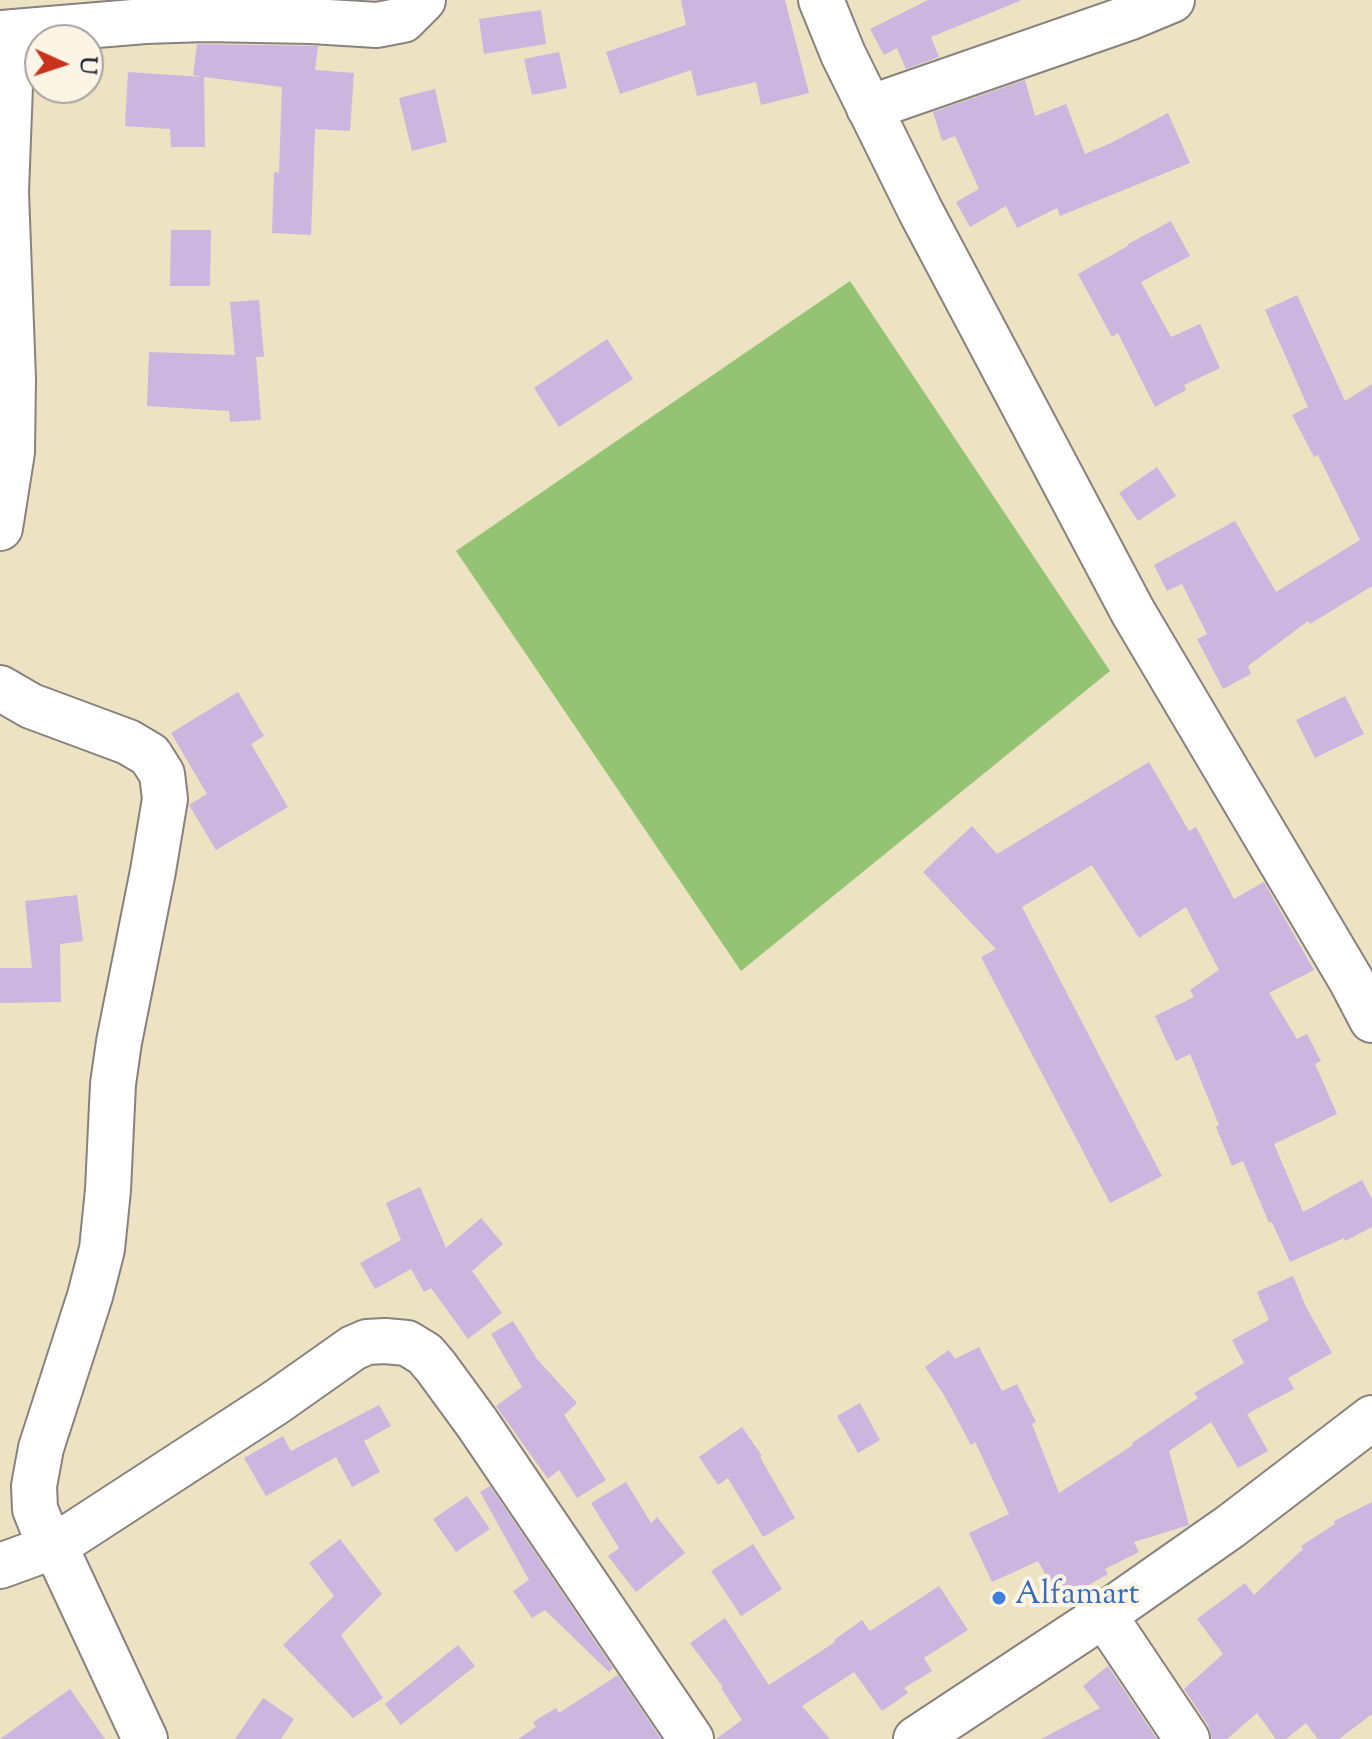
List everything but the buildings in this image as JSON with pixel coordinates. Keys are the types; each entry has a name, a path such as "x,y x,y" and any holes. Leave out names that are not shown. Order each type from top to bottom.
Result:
{"street":[{"path":"0,528 12,452 13,379 6,192 6,32 66,14 145,21 205,19 377,25 403,20 423,0"},
{"path":"821,0 843,54 920,210 1133,612 1372,1020"},
{"path":"869,108 1128,8 1172,0"},
{"path":"0,688 31,706 128,742 150,755 162,774 165,799 113,1084 102,1249 41,1448 34,1486 35,1509 43,1529 55,1546 145,1739"},
{"path":"0,1566 55,1546 275,1403 353,1348 367,1342 407,1343 425,1354 477,1423 691,1739"},
{"path":"916,1739 1104,1615 1231,1526 1372,1418"},
{"path":"1104,1615 1187,1739"}],"green space":[{"path":"850,281 1110,671 741,971 456,551"}],"place":[{"name":"Alfamart","path":"999,1598"}]}
